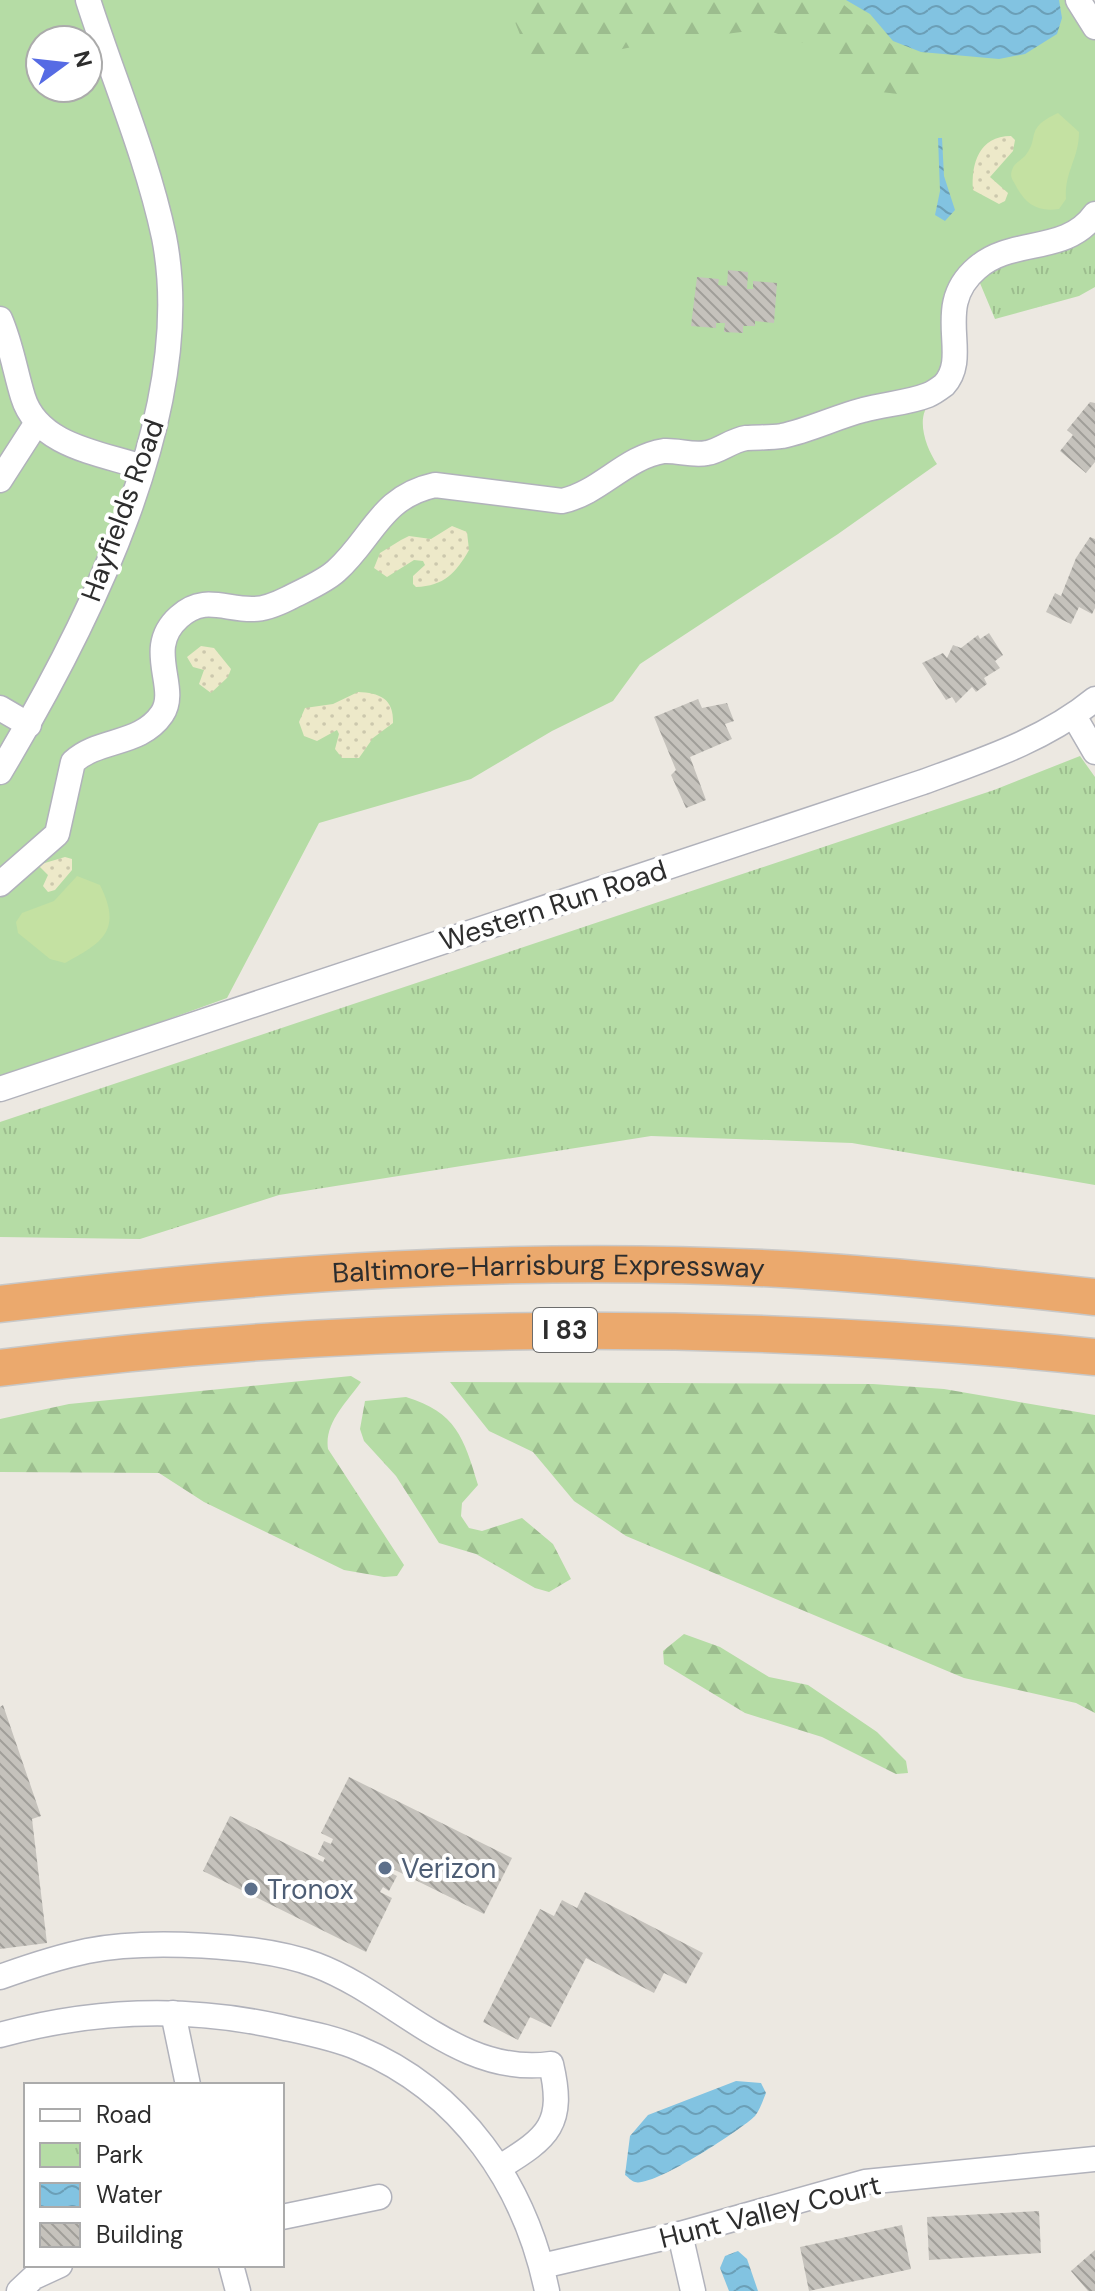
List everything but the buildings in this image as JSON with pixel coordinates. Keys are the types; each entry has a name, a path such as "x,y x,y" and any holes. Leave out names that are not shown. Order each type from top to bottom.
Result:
{"highway":[{"name":"Baltimore-Harrisburg Expressway","path":"0,1304 144,1288 361,1272 635,1265 794,1270 1095,1297"},
{"name":"Baltimore-Harrisburg Expressway","path":"0,1368 283,1341 599,1330 865,1337 1095,1357"}],"street":[{"name":"Hayfields Road","path":"0,772 29,725 95,590 142,467 157,415 168,357 171,306 164,238 88,0"},
{"path":"1078,0 1095,27"},
{"path":"0,884 57,834 73,762 89,751 144,732 159,717 166,706 161,658 167,630 194,606 210,602 253,609 285,600 336,571 396,501 417,489 435,485 562,501 582,497 647,456 667,451 706,453 744,438 784,436 863,410 930,395 945,384 952,367 955,348 953,305 960,288 975,269 995,255 1015,247 1047,245 1066,238 1095,214"},
{"path":"0,319 24,400 36,424 57,438 142,467"},
{"path":"0,480 36,424"},
{"name":"Western Run Road","path":"0,1089 923,782 997,754 1074,716 1095,699"},
{"path":"0,708 29,725"},
{"path":"1074,716 1095,752"},
{"path":"0,1977 89,1950 143,1946 278,1953 316,1965 470,2053 507,2065 551,2064 558,2097 552,2125 543,2138 500,2167"},
{"path":"173,2013 188,2083"},
{"path":"0,2035 66,2019 173,2013 243,2019 356,2047 388,2063 436,2097 479,2138 523,2208 547,2291"},
{"name":"Hunt Valley Court","path":"542,2266 680,2234 865,2182 1095,2159"},
{"path":"284,2217 379,2197"},
{"path":"680,2234 693,2291"},
{"path":"19,2291 34,2277 56,2267"},
{"path":"232,2267 238,2291"}],"green space":[{"path":"0,0 1091,0 1095,8 1095,238 1086,248 980,274 943,296 956,327 964,366 959,386 932,401 924,415 926,441 937,464 838,534 640,664 613,701 552,731 471,779 319,823 227,998 0,1080"},
{"path":"499,0 838,0 903,54 933,66 906,95 856,89 812,46 764,29 642,45 533,67 511,12"},
{"path":"1058,113 1079,132 1077,150 1067,181 1066,199 1059,209 1045,209 1025,199 1011,173 1030,149 1036,129"},
{"path":"1095,227 1095,287 1079,296 995,319 977,276 1026,257 1056,253"},
{"path":"1080,756 1095,777 1095,1185 852,1143 651,1136 279,1195 140,1239 0,1237 0,1122 994,790"},
{"path":"77,876 100,885 107,901 109,925 98,942 65,963 50,959 18,933 16,922 22,913 54,901"},
{"path":"351,1376 361,1382 333,1422 328,1449 404,1565 397,1576 384,1577 344,1570 204,1502 159,1473 0,1472 0,1419 69,1404"},
{"path":"450,1382 873,1384 944,1389 1095,1415 1095,1713 1076,1703 964,1678 626,1536 574,1501 533,1452 489,1431"},
{"path":"406,1397 436,1410 456,1429 462,1440 478,1485 462,1503 461,1516 469,1528 482,1531 522,1518 553,1544 571,1579 549,1592 535,1588 476,1554 439,1543 396,1476 364,1441 360,1429 365,1401"},
{"path":"684,1634 720,1647 769,1677 808,1685 877,1732 906,1761 908,1773 896,1774 822,1737 745,1713 664,1664 663,1651"}],"sand":[{"path":"1011,136 1015,140 1013,151 990,177 1008,193 1005,201 999,204 973,190 974,171 984,146 1000,137"},
{"path":"452,526 467,532 469,550 454,572 442,581 426,586 416,587 413,584 413,576 425,565 423,561 414,560 387,577 374,568 380,553 401,540 409,536 431,539"},
{"path":"201,646 214,648 231,669 228,677 211,693 199,684 204,670 193,667 187,657"},
{"path":"358,692 384,698 393,715 393,723 373,738 359,758 342,758 335,749 339,734 337,730 317,741 304,736 299,722 305,708 333,704"},
{"path":"65,857 72,859 72,870 55,890 48,892 43,886 48,875 38,865"}],"water":[{"path":"846,0 1059,0 1062,18 1057,34 1025,54 999,59 921,52 893,41 870,14"},
{"path":"938,138 942,138 944,176 955,210 945,221 935,215 940,191"},
{"path":"736,2081 761,2083 766,2093 755,2116 715,2145 659,2176 635,2182 625,2175 630,2136 648,2115"},
{"path":"738,2251 747,2259 758,2291 729,2291 720,2268 725,2256"}],"place":[{"name":"Verizon","path":"385,1868"},
{"name":"Tronox","path":"251,1889"}]}
